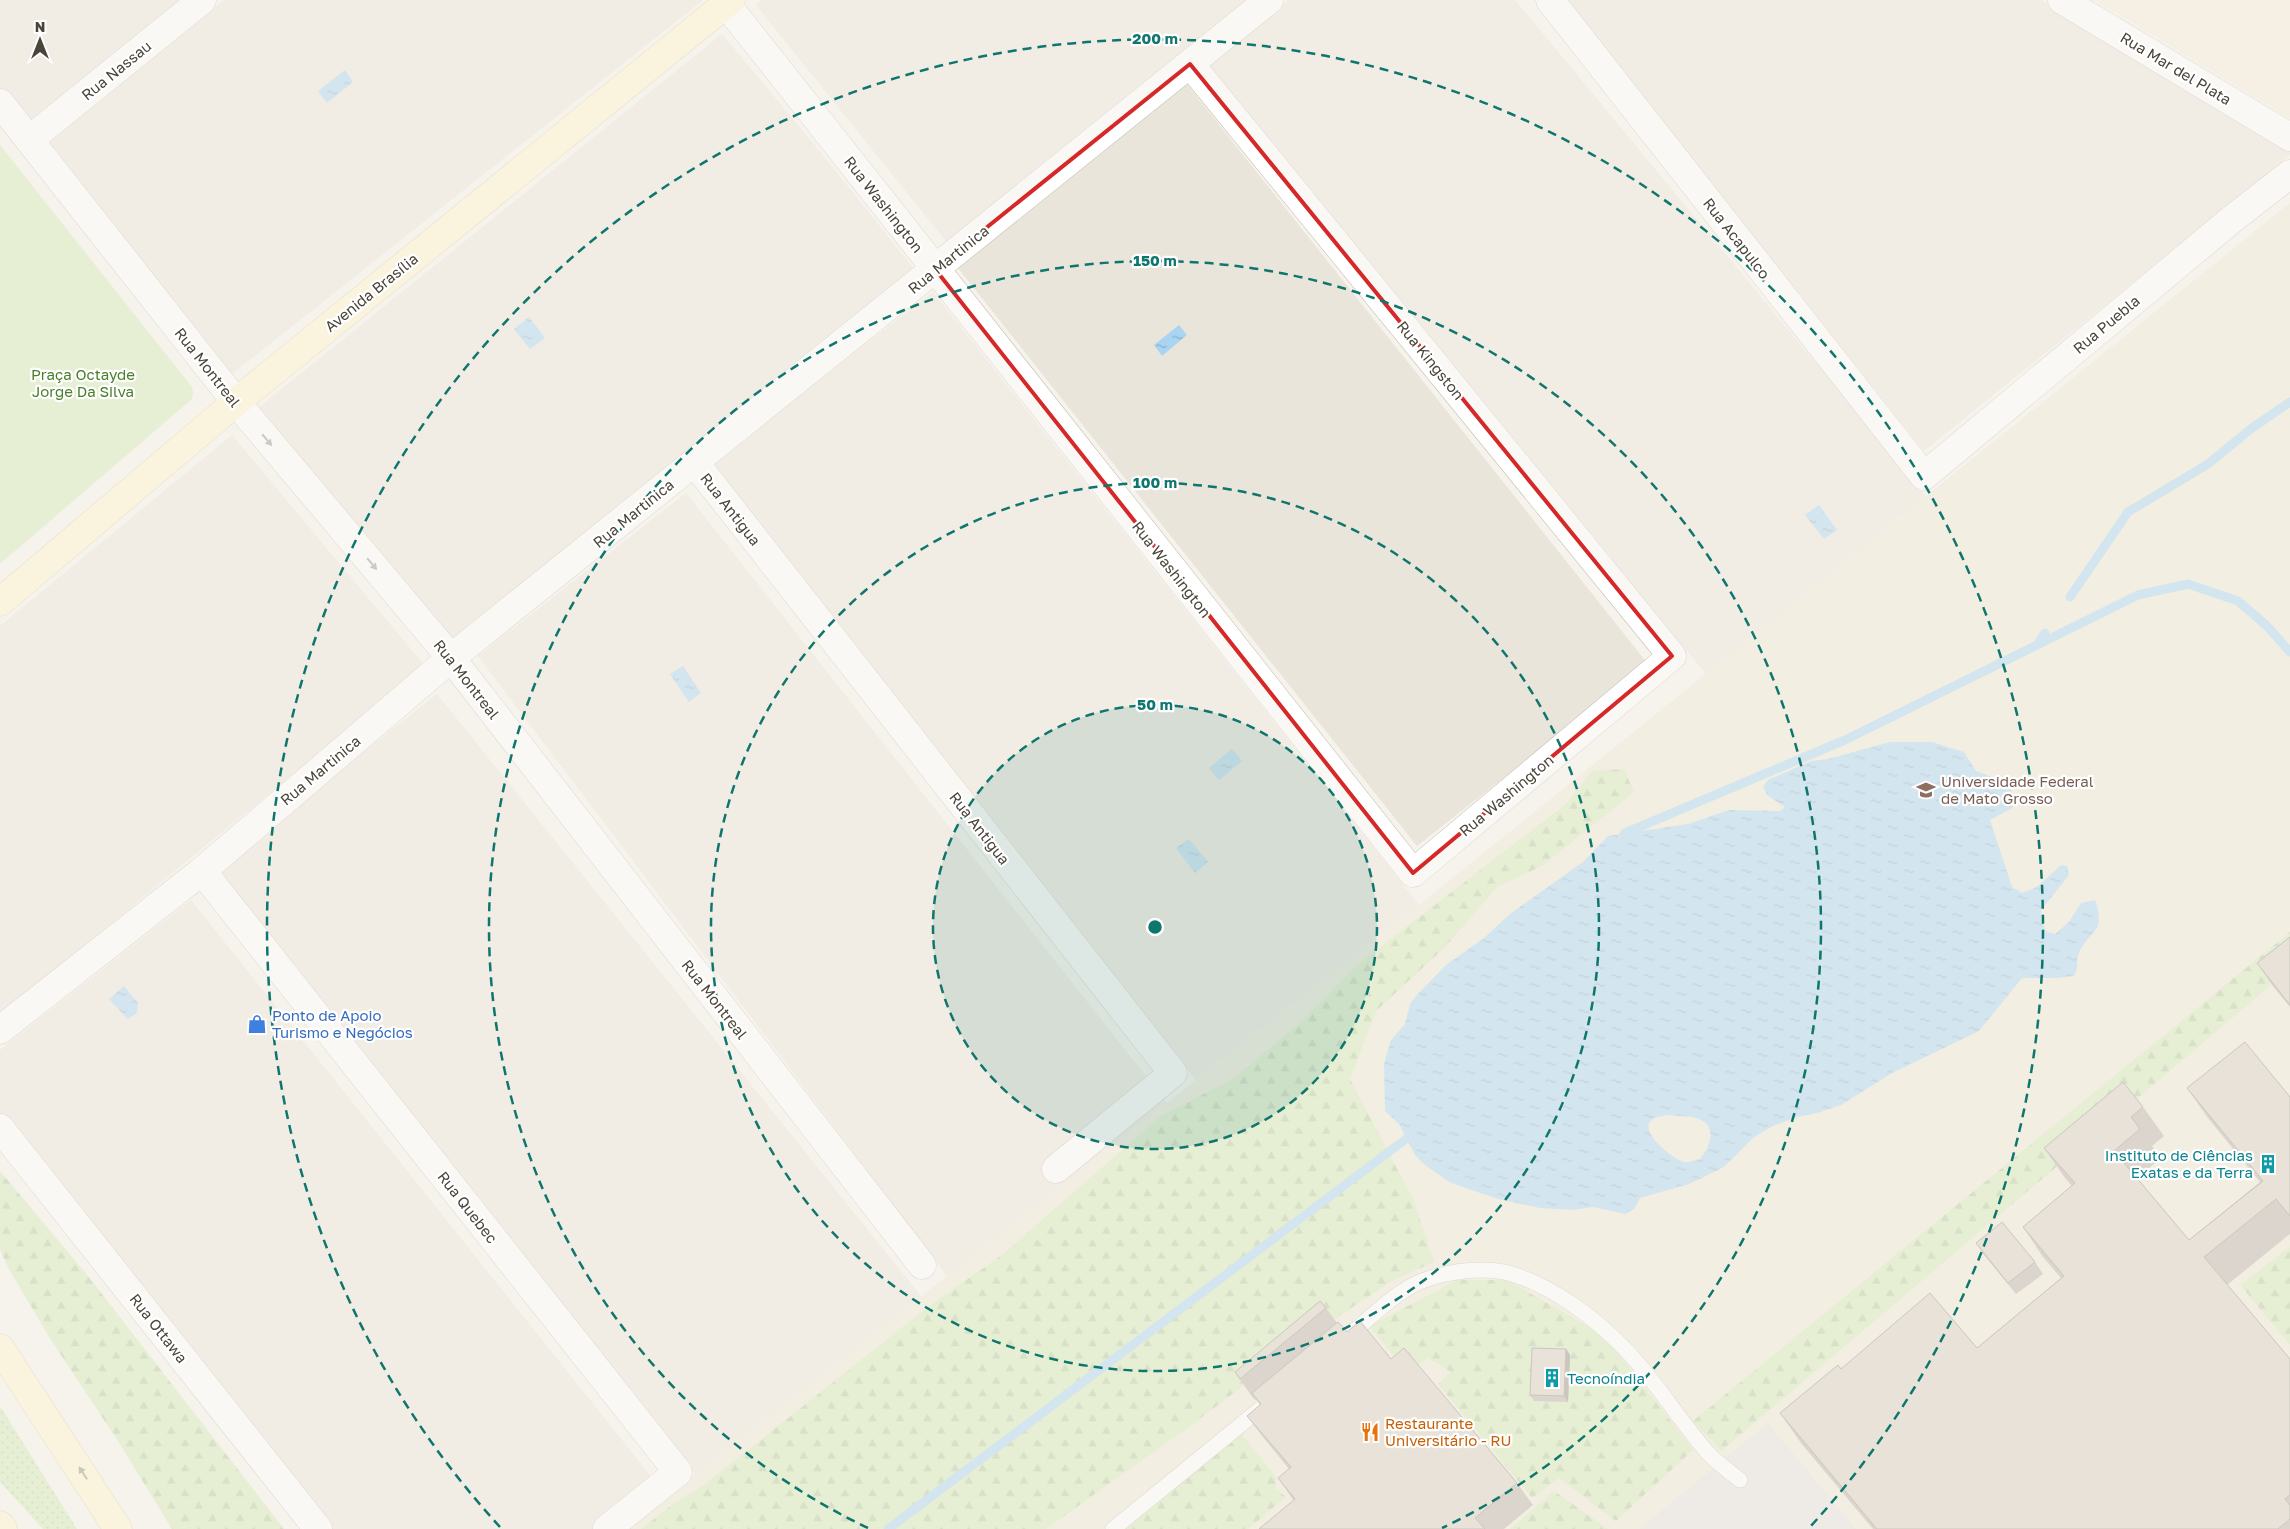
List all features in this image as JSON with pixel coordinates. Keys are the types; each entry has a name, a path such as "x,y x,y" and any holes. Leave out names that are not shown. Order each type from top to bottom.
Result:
{"street":[{"name":"Rua Nassau","path":"29,140 202,0"},
{"name":"Rua Martinica","path":"0,1030 202,870 451,658 1269,0"},
{"name":"Rua Acapulco","path":"1550,0 1924,476"},
{"name":"Rua Mar del Plata","path":"2062,0 2290,137"},
{"name":"Rua Washington","path":"727,1 935,269 1413,874 1672,656"},
{"name":"Avenida Brasília","path":"5,595 236,402 727,1"},
{"name":"Rua Kingston","path":"1190,64 1672,656"},
{"name":"Rua Montreal","path":"0,104 236,402 451,658 922,1264"},
{"name":"Rua Puebla","path":"1924,476 2231,220 2290,174"},
{"name":"Rua Antigua","path":"695,463 1173,1073 1056,1169"},
{"name":"Rua Quebec","path":"202,870 678,1472 606,1529"},
{"name":"Rua Ottawa","path":"0,1128 318,1529"},
{"path":"0,1348 118,1529"},
{"path":"0,1525 3,1529"}],"lane":[{"path":"1334,1348 1394,1298 1420,1281 1467,1271 1511,1274 1555,1294 1602,1327 1625,1350 1708,1453 1740,1480"},
{"path":"1113,1529 1273,1398"}],"highlighted area":[{"path":"1190,64 1672,656 1413,873 935,269"}],"shaded area":[{"path":"0,0 181,0 26,125 0,91"},
{"path":"224,0 702,1 232,374 45,143"},
{"path":"762,0 1249,0 949,245 756,5"},
{"path":"1288,0 1515,0 1926,496 1706,674 1209,65"},
{"path":"1566,0 2042,0 2290,151 2290,155 1924,451"},
{"path":"2095,0 2290,0 2290,118 2262,101"},
{"path":"722,34 813,143 914,269 450,643 258,408"},
{"path":"1185,82 1648,664 1417,846 954,263"},
{"name":"Universidade Federal de Mato Grosso","path":"2290,203 2290,1529 625,1529 1419,905"},
{"path":"933,292 1419,905 1196,1080 713,463"},
{"path":"232,435 425,666 0,1014 0,626"},
{"path":"686,493 1167,1103 947,1276 478,656"},
{"path":"437,694 929,1306 704,1485 211,873"},
{"path":"191,900 673,1504 641,1529 330,1529 0,1115 0,1050"},
{"path":"1768,1423 1856,1529 1639,1529"}],"green space":[{"name":"Praça Octayde Jorge Da Silva","path":"0,145 192,387 193,393 192,399 0,564"},
{"path":"1624,769 1634,792 1542,866 1498,886 1445,947 1376,1011 1350,1079 1414,1201 1434,1262 1390,1282 1311,1335 1186,1429 1046,1529 641,1529 673,1504 704,1485 929,1306 1002,1255 1161,1116 1231,1080 1300,1023 1356,966 1566,804 1592,771"},
{"path":"2290,932 2290,969 1721,1451 1693,1421"},
{"path":"0,1171 88,1276 284,1529 172,1529 118,1441 49,1337 9,1269 0,1250"},
{"path":"2290,1247 2290,1345 2240,1285"},
{"path":"1458,1280 1507,1280 1605,1336 1693,1450 1616,1521 1559,1478 1532,1498 1438,1384 1451,1372 1428,1358 1407,1372 1369,1326"},
{"path":"0,1406 77,1529 43,1529 0,1482"},
{"path":"1241,1434 1277,1478 1275,1488 1286,1497 1248,1529 1124,1529"},
{"path":"1554,1491 1608,1529 1510,1529"}],"water":[{"path":"345,70 353,82 327,103 318,91"},
{"path":"529,317 545,338 530,349 514,329"},
{"path":"1179,325 1187,335 1162,356 1154,345"},
{"path":"1819,505 1837,530 1824,539 1805,515"},
{"path":"683,666 701,693 689,702 670,674"},
{"path":"1890,742 1932,742 1964,752 1976,771 2000,780 2011,790 2016,800 2012,808 1990,820 2012,887 2022,893 2037,887 2061,865 2067,866 2069,875 2041,910 2041,921 2047,932 2055,934 2069,922 2081,903 2095,900 2099,919 2098,925 2079,953 2074,976 2022,978 1979,1031 1892,1073 1841,1105 1797,1117 1773,1126 1754,1137 1724,1167 1689,1184 1640,1198 1634,1209 1625,1214 1594,1207 1572,1210 1540,1208 1498,1199 1451,1183 1425,1165 1415,1155 1399,1124 1385,1111 1384,1064 1391,1040 1405,1024 1410,1004 1446,965 1484,938 1510,914 1584,861 1608,836 1688,824 1729,810 1780,811 1785,807 1767,795 1763,786 1768,780 1811,761 1828,759","holes":["1667,1115 1699,1119 1709,1127 1709,1143 1700,1159 1688,1162 1679,1160 1666,1151 1653,1138 1649,1131 1649,1125 1652,1120"]},
{"path":"1232,749 1242,761 1219,780 1209,768"},
{"path":"1189,839 1208,862 1195,873 1176,848"},
{"path":"124,986 138,1003 137,1013 128,1019 109,999"}],"building":[{"path":"2290,937 2290,1005 2257,963"},
{"path":"2245,1042 2290,1097 2290,1216 2276,1199 2204,1257 2290,1359 2290,1495 2285,1499 2290,1505 2290,1519 2278,1529 1877,1529 1780,1413 1838,1365 1841,1369 1930,1293 1977,1348 2064,1276 2023,1227 2075,1183 2044,1148 2123,1082 2143,1107 2131,1117 2140,1129 2114,1151 2189,1240 2263,1181 2187,1088"},
{"path":"2002,1222 2035,1262 2008,1283 1976,1243"},
{"path":"1320,1301 1326,1308 1240,1379 1235,1372"},
{"name":"Restaurante Universitário - RU","path":"1360,1321 1391,1359 1404,1348 1517,1483 1475,1518 1485,1529 1259,1529 1295,1499 1278,1478 1291,1467 1247,1416 1261,1404 1252,1393 1338,1322 1347,1332"},
{"name":"Tecnoíndia","path":"1532,1348 1566,1349 1564,1396 1530,1395"}],"waterway":[{"path":"2070,597 2128,512 2208,464 2252,428 2290,402"},
{"path":"1620,842 1625,833 1845,740 2138,595 2188,584 2238,601 2267,626 2290,652"},
{"path":"2037,645 2045,633"},
{"path":"888,1529 1406,1139 1413,1131"}],"place":[{"name":"Universidade Federal de Mato Grosso","path":"1926,790"},
{"name":"Ponto de Apoio Turismo e Negócios","path":"257,1024"},
{"name":"Instituto de Ciências Exatas e da Terra","path":"2268,1164"},
{"name":"Tecnoíndia","path":"1552,1378"},
{"name":"Restaurante Universitário - RU","path":"1370,1432"}]}
